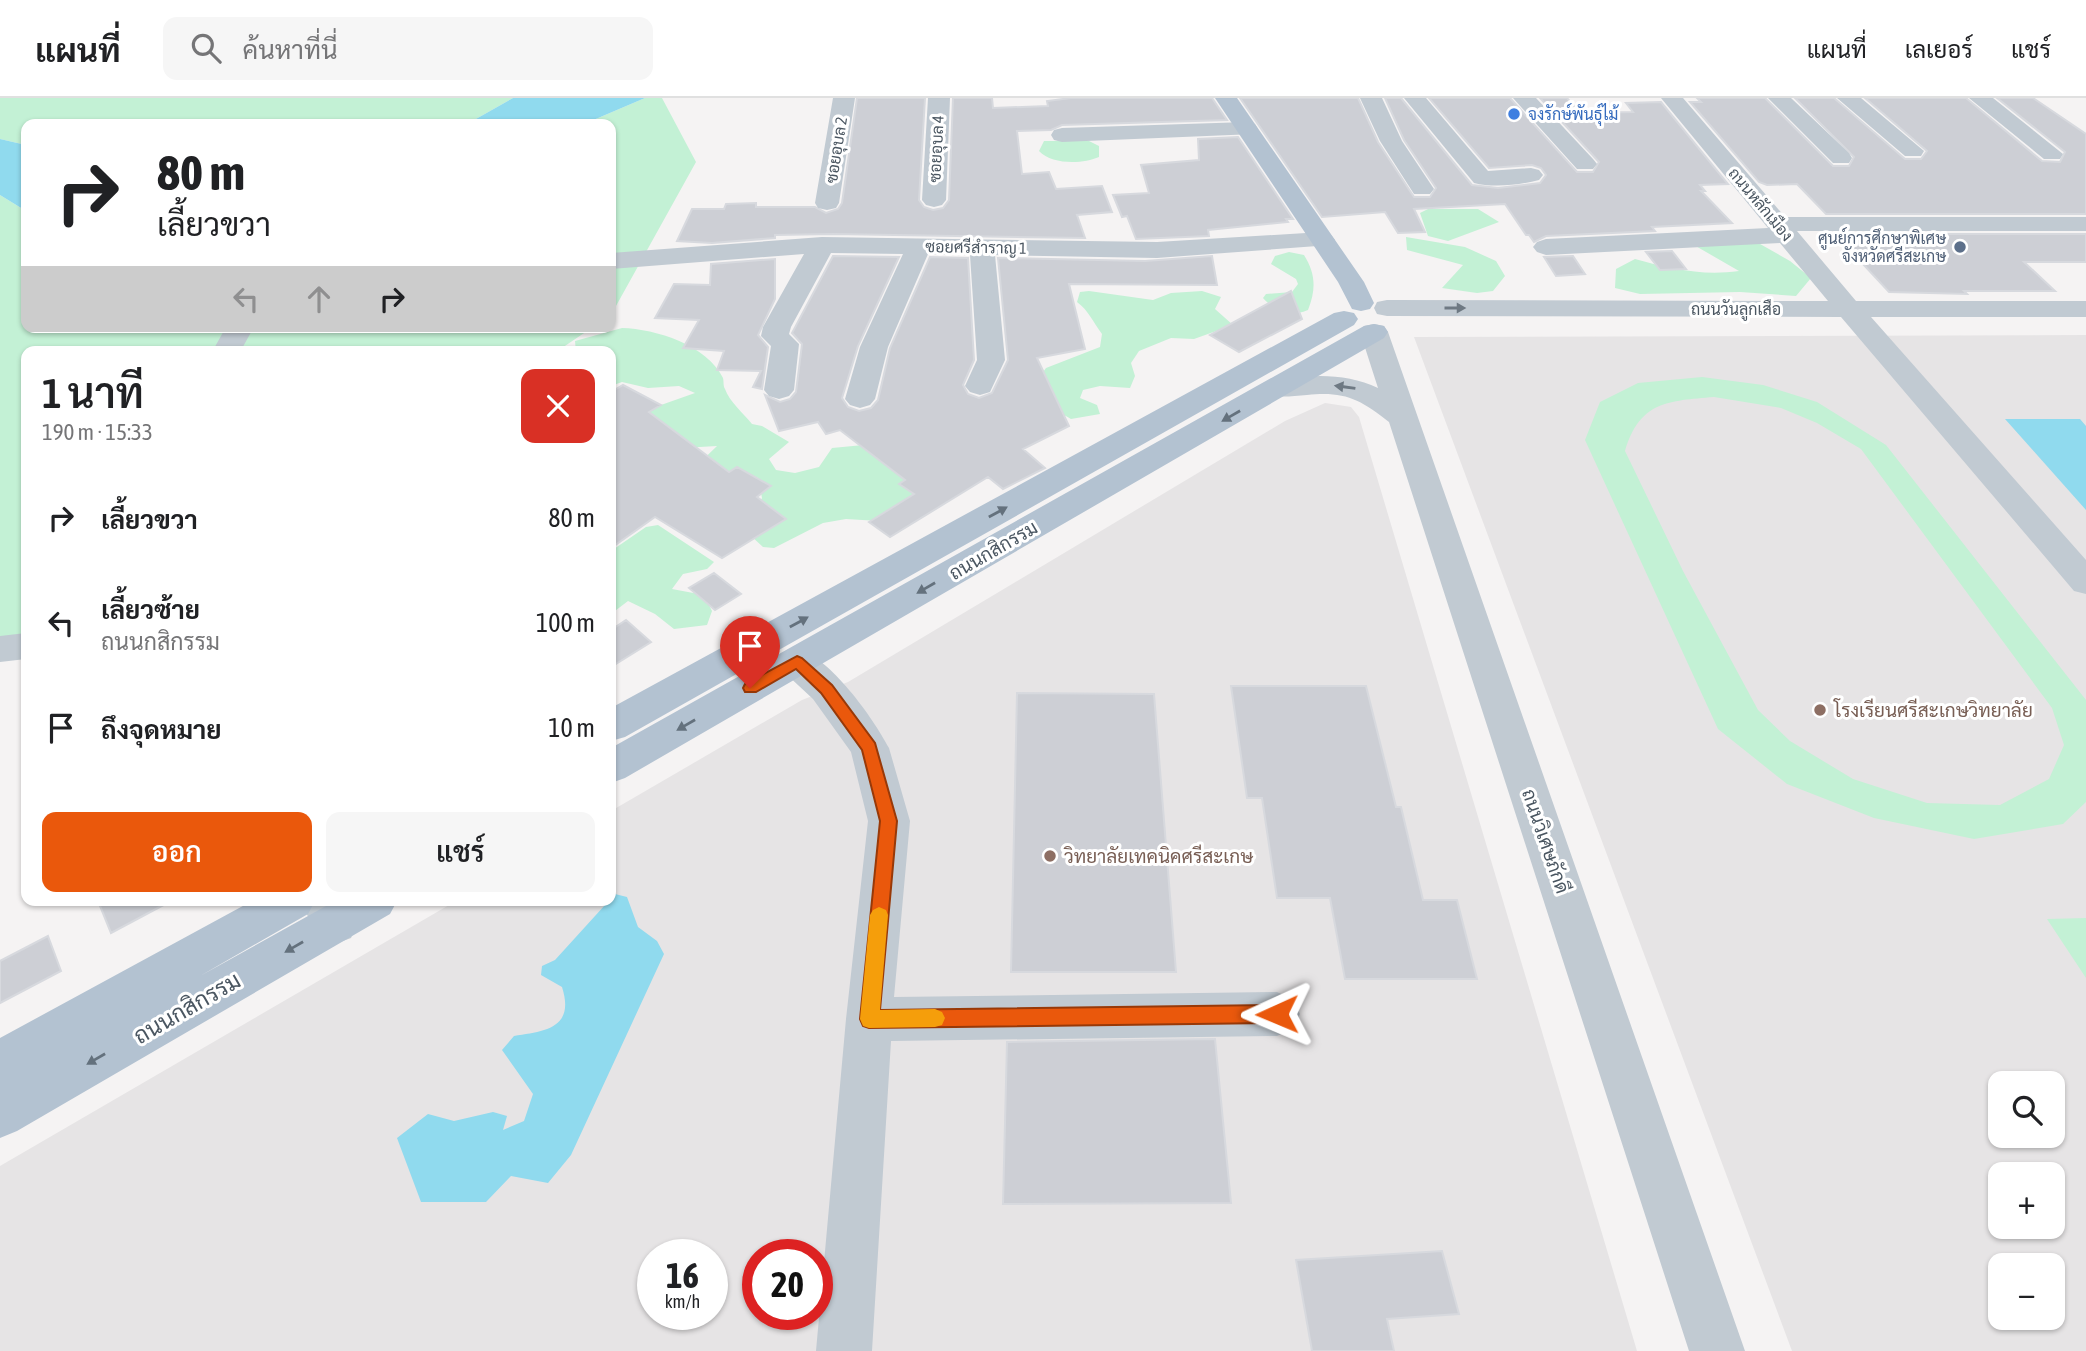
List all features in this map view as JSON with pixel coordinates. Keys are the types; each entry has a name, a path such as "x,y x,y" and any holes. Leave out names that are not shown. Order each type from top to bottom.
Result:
{"main road":[{"path":"1226,98 1372,318"},
{"name":"ถนนกสิกรรม","path":"616,723 1312,354 1372,318"},
{"name":"ถนนกสิกรรม","path":"616,764 1278,389 1312,354"},
{"name":"ถนนกสิกรรม","path":"0,1114 189,983 287,906"},
{"name":"ถนนกสิกรรม","path":"0,1064 189,983 328,913 355,906"}],"street":[{"name":"ซอยอุบล 4","path":"934,200 939,98"},
{"path":"1371,98 1391,141 1422,189"},
{"path":"1415,98 1482,178 1531,175"},
{"path":"1524,98 1585,164"},
{"name":"ถนนหลักเมือง","path":"1672,98 1857,318 2086,582"},
{"path":"1779,98 1841,158"},
{"path":"1848,98 1913,151"},
{"path":"1980,98 2052,154"},
{"name":"ซอยอุบล 2","path":"827,203 842,99"},
{"path":"1062,135 1247,129"},
{"path":"1546,247 1783,230 2086,224"},
{"name":"ซอยศรีสำราญ 1","path":"621,260 822,245 1157,250 1322,240"},
{"path":"779,390 785,344 775,336 777,327 822,245"},
{"path":"860,399 874,346 919,246"},
{"path":"980,386 991,360 982,247"},
{"name":"ถนนวันลูกเสือ","path":"1857,318 2086,309"},
{"name":"ถนนวันลูกเสือ","path":"1372,318 1857,318 2086,325"},
{"name":"ถนนวิเศษภักดี","path":"1372,318 1403,418 1717,1351"},
{"path":"1278,389 1324,384 1351,386 1373,395 1403,418"},
{"path":"0,649 21,647"},
{"path":"797,662 826,689 869,748 888,821 869,1019 844,1351"},
{"path":"869,1019 1277,1014"}],"shaded area":[{"name":"โรงเรียนศรีสะเกษวิทยาลัย","path":"2086,335 2086,1351 1792,1351 1414,337"},
{"name":"วิทยาลัยเทคนิคศรีสะเกษ","path":"1325,403 1351,407 1359,417 1637,1351 0,1351 0,1166 447,906 616,906 616,808 802,700 848,682 1285,421"}],"green space":[{"path":"0,98 513,98 476,119 21,119 21,144 0,139"},
{"path":"645,98 662,98 696,162 616,306 616,119 596,119"},
{"path":"1044,141 1089,141 1099,146 1099,157 1076,162 1052,159 1039,151"},
{"path":"0,195 21,208 21,333 584,333 565,346 21,346 21,639 0,641"},
{"path":"1428,209 1478,209 1499,222 1448,241 1428,236 1420,213"},
{"path":"1406,237 1465,247 1496,261 1505,276 1493,291 1477,293 1442,288 1463,265 1407,250"},
{"path":"1753,240 1790,261 1811,278 1796,296 1740,292 1640,294 1615,288 1616,269 1635,259 1687,271 1739,271 1687,241"},
{"path":"1289,252 1304,255 1314,282 1308,310 1294,314 1283,313 1263,298 1266,294 1292,292 1298,284 1296,279 1271,264 1275,256"},
{"path":"1202,291 1221,297 1215,309 1233,325 1194,339 1171,338 1139,351 1131,363 1135,376 1130,388 1100,386 1083,390 1080,398 1097,405 1100,414 1071,419 1040,401 1038,379 1046,368 1100,347 1102,334 1077,302 1080,292 1153,300 1171,293"},
{"path":"635,329 665,336 705,356 723,378 724,388 730,398 752,424 762,426 789,442 769,459 776,470 795,473 819,467 832,448 874,444 925,499 879,521 846,519 823,523 774,548 763,547 750,535 751,520 762,498 758,478 742,470 683,479 717,446 682,448 644,411 695,393 679,386 648,388 622,382 616,384 616,346 575,346 575,341 604,333 616,333 616,330"},
{"path":"1702,377 1763,385 1817,402 1886,445 2086,700 2086,802 2063,824 1974,839 1874,818 1787,784 1718,729 1585,440 1600,402 1638,383","holes":["1714,397 1781,408 1817,423 1861,449 2052,708 2064,745 2049,779 2000,805 1927,803 1853,779 1790,741 1758,710 1683,571 1625,451 1639,422 1648,413 1670,403"]},
{"path":"658,525 714,562 707,569 683,574 672,589 704,595 712,611 707,625 674,629 655,614 628,601 616,610 616,548 646,527"},
{"path":"2086,918 2086,978 2047,919"}],"water":[{"path":"513,98 645,98 596,119 476,119"},
{"path":"0,139 21,144 21,208 0,195"},
{"path":"2005,419 2080,419 2086,426 2086,510"},
{"path":"616,894 627,897 638,927 657,941 664,954 571,1155 548,1183 511,1176 486,1202 421,1202 397,1138 428,1114 454,1121 493,1112 507,1116 503,1130 524,1121 533,1094 502,1050 514,1036 547,1029 561,1019 565,1001 562,987 541,975 542,966 555,960 604,906 616,906"}],"building":[{"path":"857,98 925,98 919,200 924,207 933,210 943,208 949,200 953,98 992,98 993,108 1048,106 1047,101 1071,98 1212,98 1227,120 1062,125 1051,130 1017,131 1022,174 1049,172 1056,189 1102,186 1112,212 1077,215 1085,238 833,234 775,235 775,238 712,243 677,241 692,209 724,209 726,204 756,203 756,207 815,207 826,213 838,209 842,203"},
{"path":"1240,98 1358,98 1378,142 1414,197 1430,197 1436,188 1404,140 1385,98 1401,98 1472,185 1498,188 1540,183 1546,175 1541,168 1532,165 1489,168 1429,98 1510,98 1577,172 1593,172 1599,162 1540,98 1567,98 1580,113 1633,112 1626,103 1661,102 1728,184 1700,185 1705,191 1701,191 1732,223 1652,227 1655,231 1546,236 1534,242 1526,235 1505,204 1414,209 1425,232 1398,233 1385,212 1322,217"},
{"path":"1697,98 1765,98 1833,166 1849,166 1854,157 1795,98 1834,98 1905,159 1921,159 1927,151 1865,98 1966,98 2042,161 2060,162 2065,152 1997,98 2033,98 2086,134 2086,214 1826,214 1797,184 1767,185 1759,182 1690,102 1701,102"},
{"path":"1238,137 1293,219 1286,219 1288,222 1208,230 1209,236 1136,239 1127,216 1122,217 1113,195 1149,193 1141,165 1199,160 1198,139"},
{"path":"1835,234 2086,234 2086,262 2024,262 2055,291 1964,291 1967,294 1889,292"},
{"path":"1672,251 1686,269 1660,270 1646,252"},
{"path":"833,256 899,257 858,346 842,398 848,407 859,411 871,408 878,400 890,348 930,257 968,258 974,360 963,385 968,394 979,398 992,393 1008,360 998,258 1145,261 1212,256 1217,285 1069,284 1085,349 1037,358 1069,426 1023,449 1045,468 1003,489 988,477 890,537 869,522 914,494 899,484 905,480 840,430 826,434 818,422 779,431 765,395 780,402 790,399 796,392 802,344 792,333"},
{"path":"1573,256 1585,274 1556,276 1544,257"},
{"path":"775,259 775,299 758,335 768,347 762,389 753,387 761,371 717,370 724,351 683,348 699,320 655,318 674,284 710,285 711,264"},
{"path":"1291,291 1302,319 1239,352 1210,335"},
{"path":"623,385 661,405 649,412 729,472 737,467 771,486 757,497 786,519 722,558 655,517 616,544 616,389"},
{"path":"714,573 741,594 715,610 689,588"},
{"path":"626,620 651,642 616,664 616,627"},
{"path":"1231,686 1366,686 1396,807 1401,807 1423,900 1457,900 1477,979 1345,979 1330,898 1277,898 1262,798 1247,798"},
{"path":"1017,693 1154,694 1176,972 1011,972"},
{"path":"100,906 162,906 111,933"},
{"path":"48,936 61,971 0,1003 0,961"},
{"path":"1215,1039 1231,1203 1003,1204 1007,1042"},
{"path":"1442,1251 1459,1314 1387,1319 1394,1351 1312,1351 1296,1260"}],"slow traffic":[{"path":"879,915 869,1019 935,1018"}],"place":[{"name":"จงรักษ์พันธุ์ไม้","path":"1514,114"},
{"name":"ศูนย์การศึกษาพิเศษ จังหวัดศรีสะเกษ","path":"1960,247"},
{"name":"โรงเรียนศรีสะเกษวิทยาลัย","path":"1820,710"},
{"name":"วิทยาลัยเทคนิคศรีสะเกษ","path":"1050,856"}],"route":[{"path":"750,688 797,662 826,689 869,748 888,821 869,1019 1277,1014"}]}
